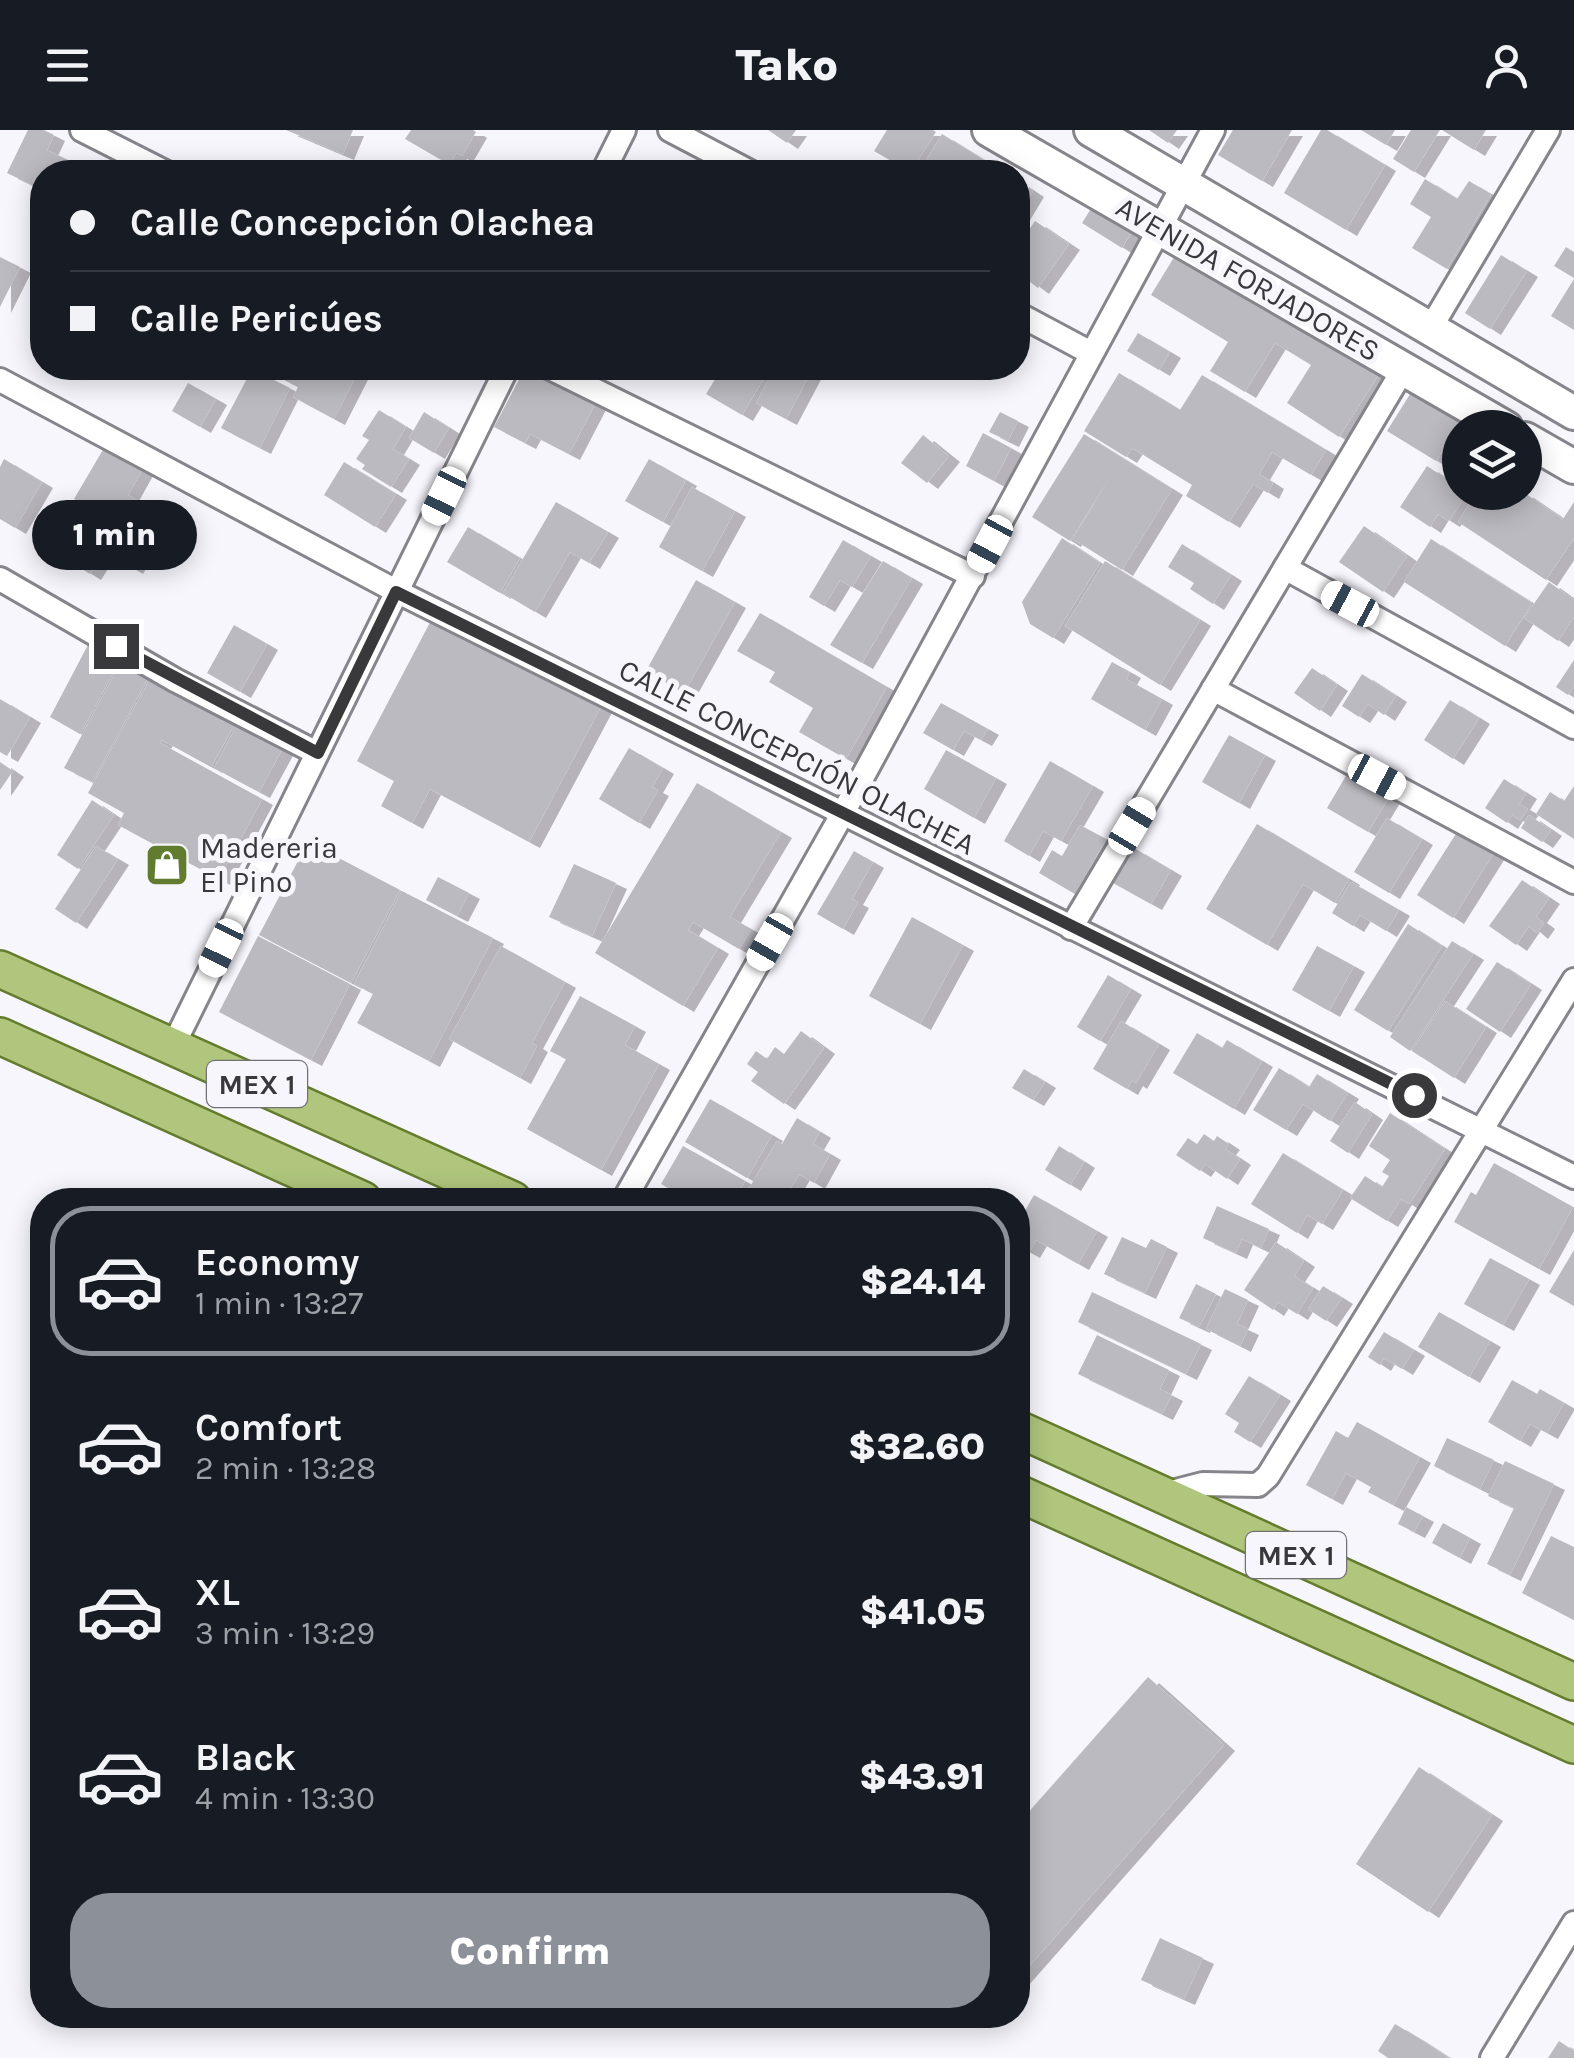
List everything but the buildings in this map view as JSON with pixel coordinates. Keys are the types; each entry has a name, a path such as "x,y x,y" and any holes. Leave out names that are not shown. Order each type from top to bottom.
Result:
{"main road":[{"name":"AVENIDA FORJADORES","path":"989,130 1475,410"},
{"name":"AVENIDA FORJADORES","path":"1091,130 1574,412"},
{"path":"1542,449 1574,467"},
{"name":"MEX 1","path":"0,969 487,1188"},
{"name":"MEX 1","path":"0,1036 336,1188"},
{"name":"MEX 1","path":"1030,1434 1574,1682"},
{"name":"MEX 1","path":"1030,1498 1574,1745"}],"street":[{"path":"82,130 142,160"},
{"path":"609,160 624,130"},
{"path":"670,130 727,160"},
{"path":"631,1188 844,813 1212,130"},
{"path":"1430,328 1548,130"},
{"path":"1030,320 1092,353"},
{"path":"1071,928 1404,368"},
{"name":"CALLE CONCEPCIÓN OLACHEA","path":"0,380 396,592 1574,1177"},
{"path":"173,1046 501,380"},
{"path":"574,380 973,576"},
{"path":"1285,568 1574,727"},
{"path":"0,580 174,680 318,753"},
{"path":"1213,689 1574,882"},
{"path":"1164,1494 1203,1484 1258,1486 1268,1476 1574,980"},
{"path":"1492,2058 1574,1922"}],"place":[{"name":"Madereria El Pino","path":"167,865"}],"route":[{"path":"116,646 318,753 396,592 1414,1095"}]}
